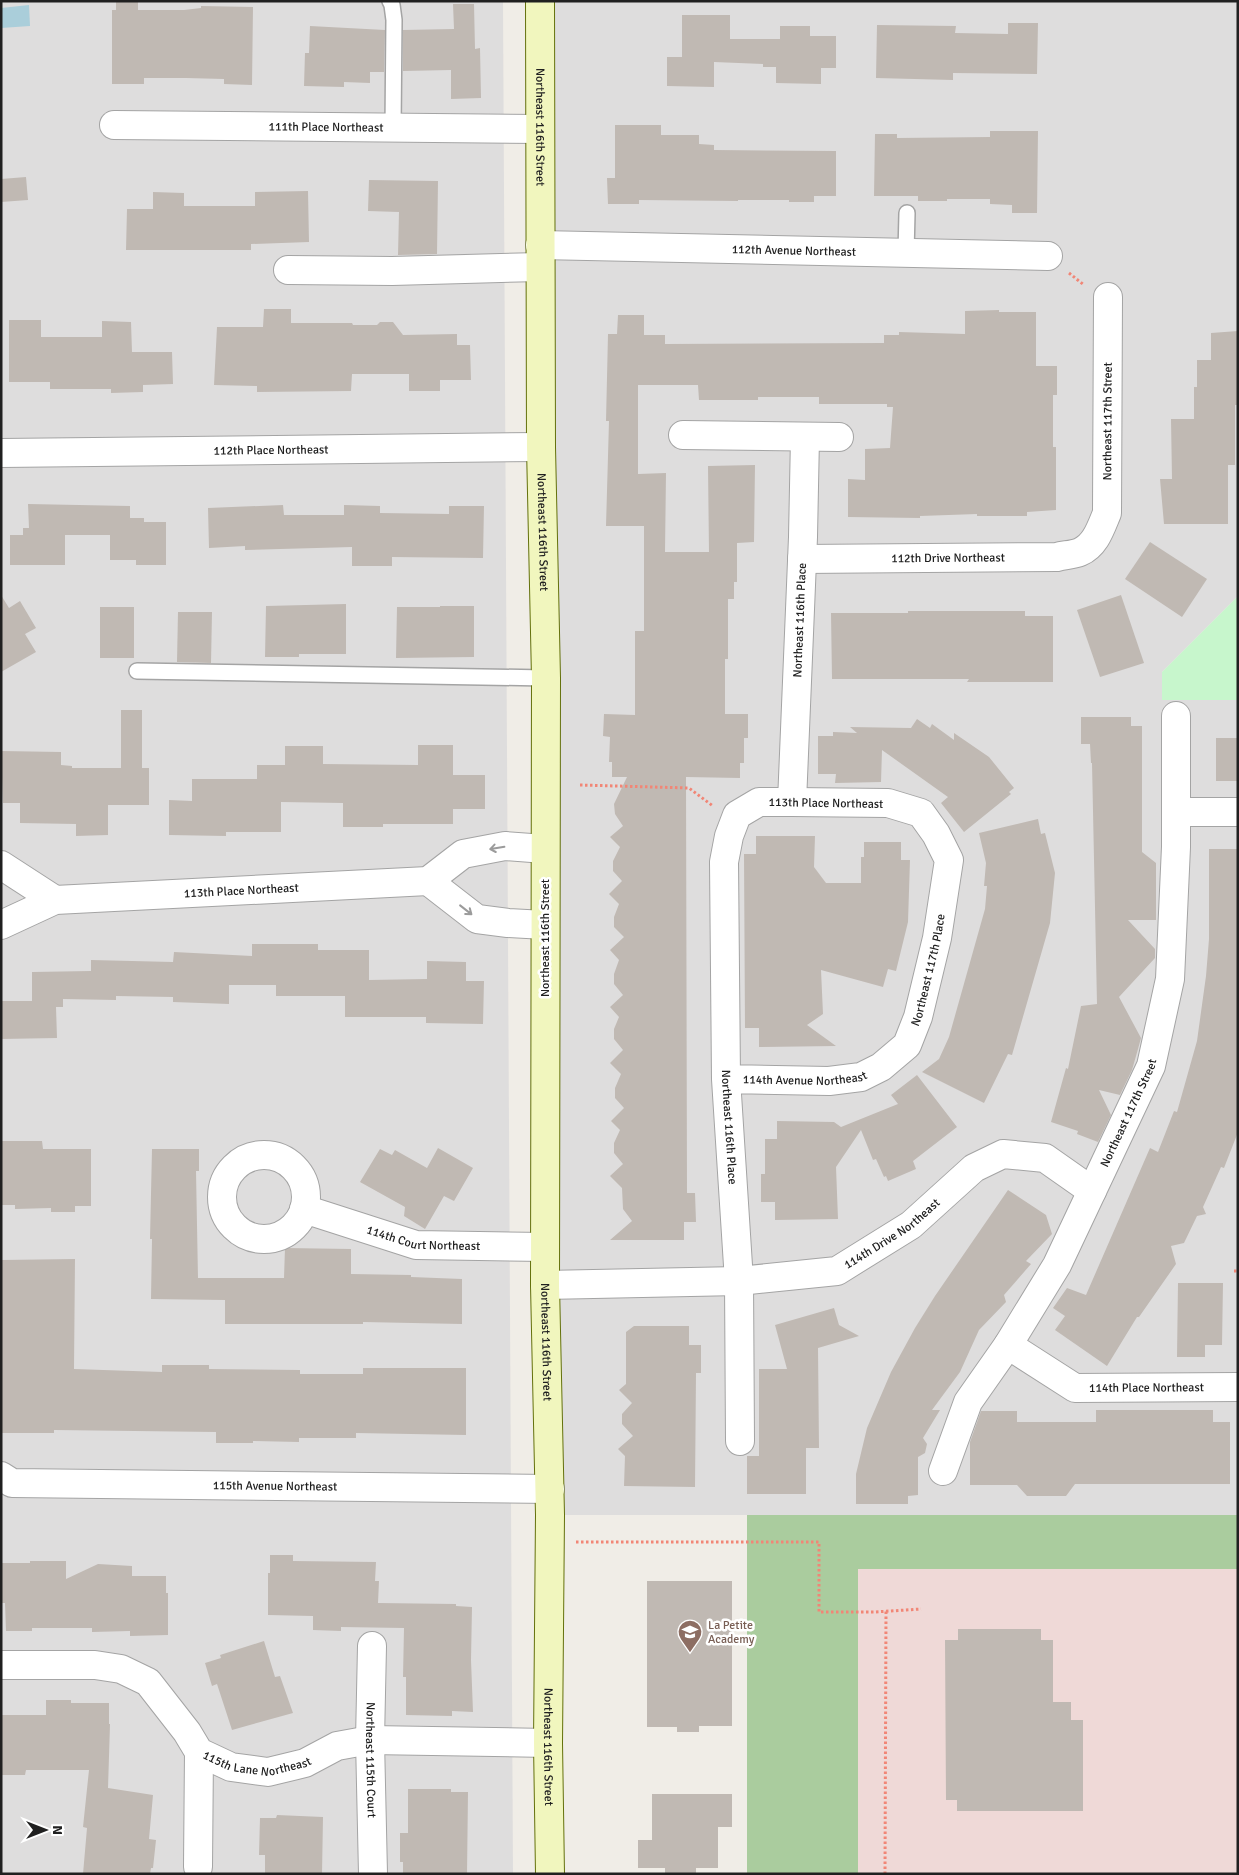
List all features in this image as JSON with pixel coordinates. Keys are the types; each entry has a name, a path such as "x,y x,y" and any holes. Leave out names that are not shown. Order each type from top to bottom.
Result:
{"street":[{"name":"Northeast 116th Street","path":"540,1 540,447 546,678 545,1285 550,1489 548,1743 550,1874"},
{"name":"111th Place Northeast","path":"114,125 540,129"},
{"name":"112th Avenue Northeast","path":"288,270 392,270 540,256 906,253 1048,256"},
{"name":"Northeast 117th Street","path":"1092,544 1099,533 1107,513 1108,300"},
{"path":"683,436 840,437"},
{"name":"Northeast 116th Place","path":"792,802 805,437"},
{"name":"112th Place Northeast","path":"1,453 540,447"},
{"name":"112th Drive Northeast","path":"802,559 1057,557 1080,552 1092,544"},
{"name":"Northeast 117th Street","path":"943,1471 968,1402 1008,1345 1057,1265 1151,1066 1170,979 1176,812 1176,716"},
{"name":"113th Place Northeast","path":"728,814 759,802 888,804 921,813 936,834 949,860"},
{"path":"1176,812 1238,812"},
{"name":"Northeast 116th Place","path":"728,814 729,836 724,862 726,1080 739,1281 740,1441"},
{"path":"545,925 477,919 428,881 463,854 505,846 546,849"},
{"name":"Northeast 117th Place","path":"881,1067 907,1045 918,1017 937,938 949,860"},
{"path":"1,865 55,900"},
{"name":"113th Place Northeast","path":"1,925 55,900 428,881"},
{"name":"114th Avenue Northeast","path":"726,1080 829,1081 861,1077 881,1067"},
{"name":"114th Drive Northeast","path":"545,1285 739,1281 837,1271 911,1224 974,1168 1003,1154 1045,1158 1092,1191"},
{"name":"114th Court Northeast","path":"304,1210 416,1245 546,1246"},
{"name":"114th Place Northeast","path":"1008,1345 1074,1388 1238,1388"},
{"name":"115th Avenue Northeast","path":"1,1476 12,1483 550,1489"},
{"name":"Northeast 115th Court","path":"372,1646 370,1740 373,1874"},
{"name":"115th Lane Northeast","path":"1,1665 95,1665 120,1669 148,1682 187,1732 199,1752 231,1767 268,1772 305,1763 337,1746 370,1740 548,1743"},
{"path":"198,1867 199,1752"}],"lane":[{"path":"390,1 394,20 393,128"},
{"path":"906,213 906,253"},
{"path":"137,671 546,678"}],"path":[{"path":"1048,256 1108,300"},
{"path":"580,785 689,788 728,814"},
{"path":"550,1542 819,1542 819,1612 921,1609"},
{"path":"885,1874 886,1611"}],"shaded area":[{"path":"1,1 503,1 513,1874 1,1874"},
{"path":"540,1 1238,1 1238,596 1162,672 1162,699 1238,700 1238,1515 550,1515"},
{"path":"858,1569 1238,1569 1238,1874 858,1874"}],"green space":[{"path":"1238,596 1238,700 1162,700 1162,672"},
{"path":"747,1515 1238,1515 1238,1569 858,1569 858,1874 747,1874"}],"water":[{"path":"29,5 30,26 1,28 1,8"}],"building":[{"path":"116,1 138,1 138,10 184,10 201,8 201,6 253,7 252,85 224,84 224,79 186,78 144,78 144,84 112,84 112,10 116,10"},
{"path":"453,4 474,4 475,49 480,48 481,98 451,99 451,70 403,71 403,30 454,29"},
{"path":"682,15 730,15 730,39 780,39 780,26 810,26 810,36 836,36 836,68 821,68 821,84 776,83 776,67 763,67 763,64 714,62 714,87 667,86 667,57 682,57"},
{"path":"1008,23 1038,23 1037,74 953,73 953,80 876,78 877,25 956,26 955,33 1008,34"},
{"path":"310,26 385,30 384,72 370,72 370,83 344,82 344,87 304,86 305,53 309,53"},
{"path":"615,125 661,125 661,135 699,135 699,144 714,145 714,150 836,151 836,196 814,196 814,202 789,202 789,200 639,200 639,204 608,204 607,178 615,178"},
{"path":"990,131 1038,131 1037,213 1012,213 1012,205 990,204 990,199 918,201 918,196 874,196 875,134 897,134 897,138 990,137"},
{"path":"26,177 28,200 1,202 1,179"},
{"path":"369,180 438,181 437,254 398,255 399,212 368,211"},
{"path":"308,191 309,242 251,244 251,250 126,250 127,209 153,209 153,192 184,193 184,206 255,206 255,192"},
{"path":"264,309 291,309 291,323 377,325 380,322 393,322 403,335 457,334 457,345 470,345 471,380 440,380 440,391 409,391 409,374 352,374 351,391 257,392 257,386 214,385 217,327 263,327"},
{"path":"999,310 999,312 1036,312 1036,366 1057,366 1057,395 1053,395 1053,447 1056,447 1056,510 1027,512 1027,516 977,516 977,514 920,516 920,518 848,517 848,479 865,480 865,449 890,448 893,407 887,407 887,404 819,404 819,397 758,397 758,400 699,400 698,385 638,385 638,474 666,473 665,552 709,552 708,466 755,465 754,542 737,543 737,582 734,582 734,599 728,599 728,659 725,659 725,714 748,714 748,738 744,738 744,763 740,763 740,778 686,777 687,1193 695,1193 696,1222 684,1222 684,1240 610,1240 632,1221 623,1209 622,1188 610,1176 623,1164 614,1153 614,1143 620,1130 611,1121 624,1108 615,1098 615,1088 621,1074 610,1063 623,1050 614,1039 614,1029 619,1017 610,1007 623,995 614,984 614,974 619,960 610,950 624,937 614,927 614,917 619,904 609,894 622,881 613,871 613,861 620,847 610,837 623,826 615,814 614,804 627,777 612,777 612,762 609,762 610,737 603,736 604,714 635,715 635,631 644,631 644,526 606,526 609,421 606,421 608,334 617,334 618,315 644,315 644,335 665,335 665,344 884,343 884,335 899,335 899,332 965,334 965,311"},
{"path":"9,320 41,320 41,337 102,337 102,321 131,322 132,352 172,352 173,384 143,385 143,392 111,393 111,389 50,389 50,382 9,382"},
{"path":"1238,331 1238,405 1235,405 1235,465 1228,465 1228,524 1164,524 1160,479 1172,479 1171,419 1194,419 1194,387 1197,387 1197,360 1211,360 1211,333"},
{"path":"28,504 130,506 130,518 144,518 144,522 166,522 166,565 136,565 136,560 110,560 110,535 65,535 65,565 10,565 10,535 23,535 23,528 29,528"},
{"path":"283,505 284,515 344,515 344,505 380,506 380,513 449,514 449,506 484,506 483,558 392,557 392,566 352,566 352,547 245,550 245,546 209,548 208,508"},
{"path":"1150,542 1207,579 1182,617 1125,579"},
{"path":"1,595 9,608 20,601 36,628 25,634 36,652 1,672"},
{"path":"1121,595 1144,663 1100,677 1077,610"},
{"path":"346,604 346,654 299,654 299,657 265,657 266,606"},
{"path":"474,606 474,657 396,658 397,607"},
{"path":"100,607 134,607 134,658 100,658"},
{"path":"908,611 1025,611 1025,616 1053,616 1053,682 967,682 969,679 832,679 831,613 908,613"},
{"path":"178,612 212,612 211,663 177,662"},
{"path":"121,710 142,710 142,768 149,768 149,805 108,805 108,835 76,836 76,824 20,823 20,803 3,803 1,751 61,752 61,765 72,766 72,768 121,768"},
{"path":"1081,717 1131,717 1131,726 1142,726 1142,852 1156,863 1156,920 1128,920 1155,949 1155,958 1119,997 1141,1038 1132,1070 1120,1095 1099,1090 1111,1115 1098,1142 1077,1134 1078,1131 1051,1122 1066,1068 1068,1069 1081,1006 1097,1004 1092,763 1090,744 1081,744"},
{"path":"917,719 930,728 932,724 954,740 954,733 989,757 1014,788 1009,792 1011,794 964,832 941,803 948,797 882,750 881,782 835,783 836,774 818,774 818,736 833,736 833,732 857,733 850,727 911,728"},
{"path":"1216,738 1238,738 1238,781 1216,781"},
{"path":"418,745 453,745 453,775 485,775 485,809 453,809 453,824 383,824 383,827 343,827 343,803 281,802 281,832 226,832 226,836 169,835 169,800 192,801 192,779 257,779 257,765 285,765 285,746 323,746 323,764 418,765"},
{"path":"1038,819 1041,834 1045,833 1055,873 1050,923 1012,1055 1008,1054 984,1103 922,1072 939,1059 949,1037 985,909 986,863 979,833"},
{"path":"756,836 815,836 814,867 826,883 861,883 861,857 864,857 864,842 901,842 901,860 910,860 908,922 896,971 888,969 883,987 821,970 823,1014 807,1025 836,1046 759,1047 759,1028 745,1028 744,854 756,854"},
{"path":"1209,849 1238,849 1238,1132 1224,1168 1221,1167 1203,1207 1206,1214 1197,1216 1184,1243 1171,1246 1176,1264 1139,1317 1137,1317 1107,1366 1055,1330 1065,1316 1053,1308 1067,1288 1086,1295 1150,1148 1158,1152 1174,1111 1177,1112 1197,1041 1206,976 1209,939"},
{"path":"252,944 318,944 318,950 369,950 369,980 427,979 427,961 466,962 466,981 484,981 483,1024 426,1023 426,1017 345,1017 345,996 276,996 276,985 229,985 229,1004 173,1002 173,997 116,996 116,1000 63,999 63,1007 56,1007 57,1038 1,1039 1,1001 32,1001 32,972 91,971 91,960 173,962 174,952 252,956"},
{"path":"917,1075 957,1127 913,1161 916,1169 888,1181 886,1176 884,1177 876,1159 873,1160 861,1130 836,1167 838,1219 775,1220 775,1202 761,1202 761,1174 765,1174 765,1139 777,1139 777,1121 834,1122 841,1127 898,1104 891,1095"},
{"path":"1,1141 42,1141 43,1149 91,1149 91,1206 75,1206 75,1212 51,1212 51,1208 15,1209 15,1205 1,1205"},
{"path":"438,1148 473,1168 454,1201 444,1196 425,1229 404,1216 405,1207 360,1182 380,1149 392,1155 395,1150 427,1168"},
{"path":"152,1149 199,1149 199,1171 196,1171 198,1278 284,1278 285,1248 351,1249 351,1274 411,1275 411,1277 462,1279 462,1324 363,1322 363,1324 225,1324 225,1300 151,1299"},
{"path":"1008,1190 1046,1215 1052,1234 1026,1261 1031,1264 1004,1295 1006,1302 979,1330 960,1372 932,1410 940,1410 923,1438 927,1444 925,1453 918,1457 918,1495 908,1496 908,1504 856,1504 856,1474 867,1428 891,1372 935,1296"},
{"path":"75,1259 74,1369 162,1372 162,1365 209,1365 209,1369 300,1370 300,1374 363,1374 363,1368 466,1368 466,1435 356,1433 356,1438 299,1438 299,1442 253,1441 253,1443 216,1443 216,1432 54,1430 54,1433 2,1433 2,1260"},
{"path":"1178,1283 1223,1283 1222,1345 1205,1345 1205,1357 1177,1357"},
{"path":"834,1308 839,1325 859,1336 818,1348 819,1448 806,1448 806,1494 747,1494 747,1456 759,1456 759,1369 787,1369 775,1325"},
{"path":"634,1326 689,1326 689,1345 701,1345 701,1373 696,1373 695,1487 624,1486 625,1456 618,1449 633,1436 622,1424 622,1414 632,1403 619,1390 626,1384 626,1332"},
{"path":"1096,1410 1213,1410 1213,1422 1230,1422 1230,1484 1075,1484 1066,1496 1027,1496 1017,1485 970,1485 970,1442 981,1411 1017,1411 1017,1422 1096,1422"},
{"path":"270,1555 293,1555 293,1561 376,1562 375,1581 379,1581 378,1603 456,1604 456,1606 472,1607 471,1660 473,1712 452,1711 452,1716 406,1715 406,1677 403,1677 404,1628 341,1627 341,1631 313,1630 313,1616 268,1615"},
{"path":"30,1561 66,1561 66,1579 98,1564 132,1566 132,1576 166,1576 168,1635 130,1636 130,1631 92,1632 92,1628 32,1628 32,1631 6,1631 5,1603 1,1603 1,1563 30,1563"},
{"name":"La Petite Academy","path":"647,1581 732,1581 732,1726 699,1726 699,1732 677,1732 677,1727 647,1727"},
{"path":"958,1629 1041,1629 1041,1640 1053,1640 1053,1702 1071,1702 1071,1720 1083,1720 1083,1811 957,1811 957,1800 946,1800 945,1640 958,1640"},
{"path":"264,1641 275,1677 280,1676 293,1713 232,1730 217,1684 212,1686 205,1663 221,1658 220,1655"},
{"path":"46,1700 71,1700 71,1703 109,1703 108,1788 153,1795 149,1839 156,1840 153,1868 151,1868 150,1874 83,1874 87,1828 83,1827 89,1770 26,1770 25,1775 2,1775 1,1715 46,1715"},
{"path":"408,1789 451,1789 451,1792 468,1792 467,1874 403,1874 403,1862 400,1862 400,1833 408,1833"},
{"path":"652,1794 732,1794 732,1827 718,1827 718,1868 696,1868 696,1874 665,1874 665,1868 638,1868 638,1840 652,1840"},
{"path":"277,1815 323,1817 322,1874 265,1874 265,1855 259,1855 260,1818 276,1818"}],"place":[{"name":"La Petite Academy","path":"690,1653"}]}
